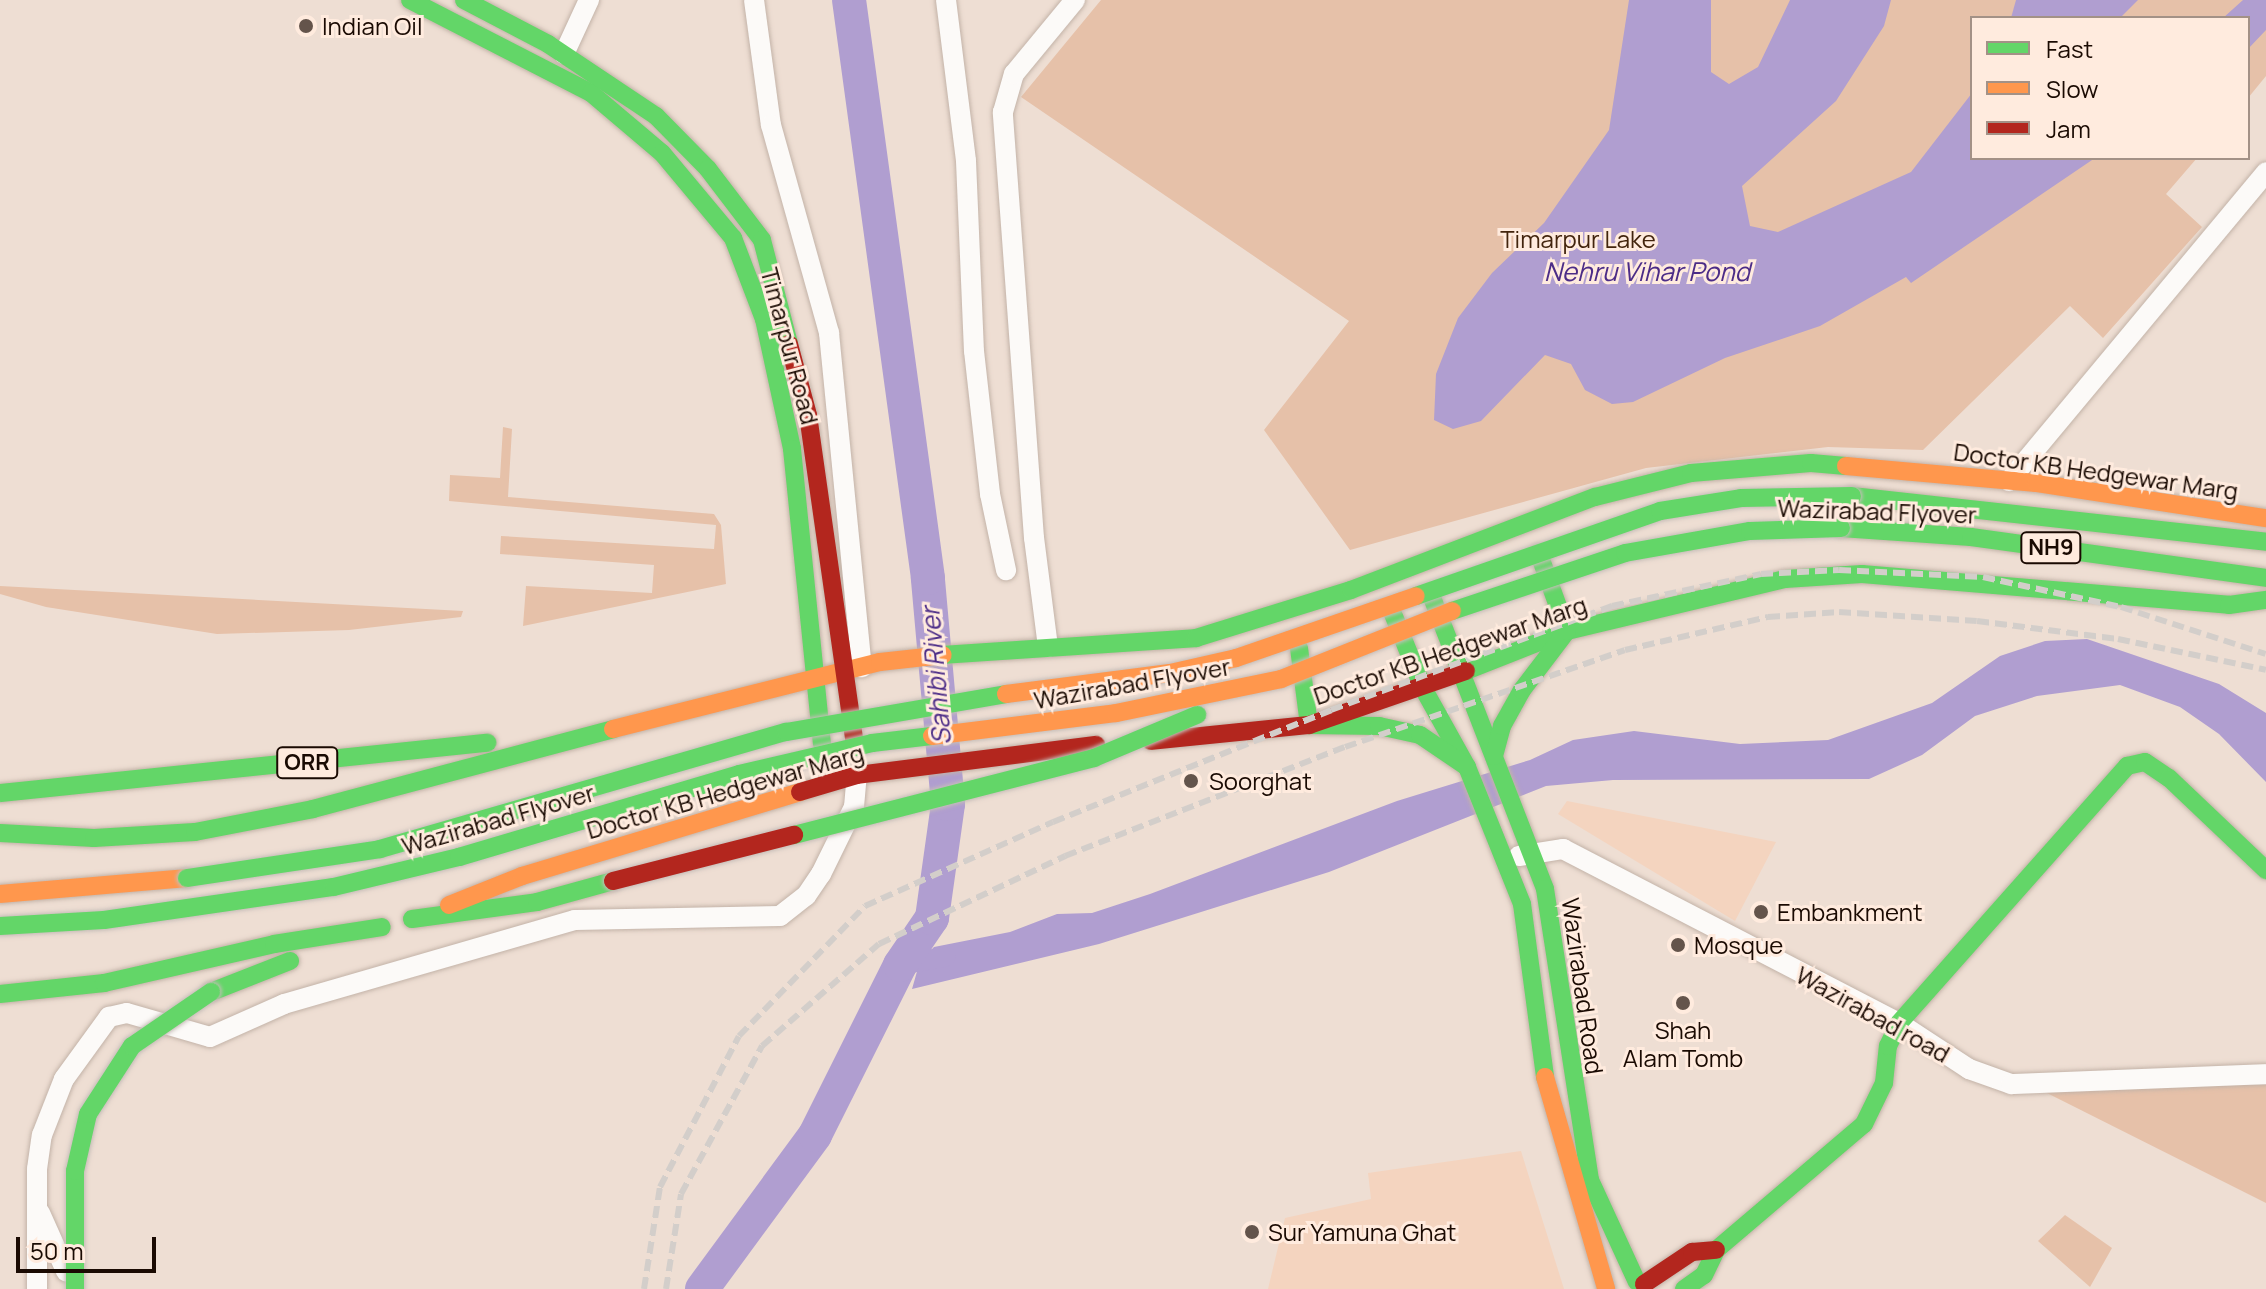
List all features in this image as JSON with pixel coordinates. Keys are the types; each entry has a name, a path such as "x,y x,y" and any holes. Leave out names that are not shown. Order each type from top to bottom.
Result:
{"main road":[{"name":"Timarpur Road","path":"410,0 591,93 662,153 733,238 764,319 792,449 818,681 825,784"},
{"name":"Timarpur Road","path":"464,0 564,54 656,116 708,169 762,240 808,415 863,667 857,775"},
{"name":"Doctor KB Hedgewar Marg","path":"613,729 818,681 863,667 1021,647 1196,638 1379,580 1526,520 1691,473 1796,464 2009,481 2266,518"},
{"name":"Wazirabad Flyover","path":"0,894 187,878 380,849 786,732 992,696 1170,673 1236,658 1660,511 1741,498 1852,496 2265,542"},
{"path":"1494,756 1502,726 1522,690 1567,631 1526,520"},
{"name":"Wazirabad Flyover","path":"0,926 104,920 334,887 459,857 739,774 872,743 1116,713 1281,679 1507,589 1612,556 1707,536 1841,528 1971,537 2263,577"},
{"name":"Wazirabad Road","path":"1420,565 1528,844 1555,931 1570,1075 1590,1180 1644,1285"},
{"name":"Doctor KB Hedgewar Marg","path":"382,927 412,919 522,876 857,775 1015,752 1309,725 1423,688 1567,631 1785,579 1862,574 2229,605 2266,600"},
{"name":"Wazirabad Road","path":"1379,580 1423,688 1467,767 1522,904 1534,962 1545,1081 1606,1289"},
{"path":"1293,607 1309,725 1379,726 1420,735 1467,767"},
{"path":"1196,638 1213,735"},
{"path":"412,919 537,902 1094,758 1281,679"},
{"path":"0,833 142,838 249,823 613,729"},
{"name":"ORR","path":"0,793 613,729"},
{"path":"1684,1289 1704,1275 1716,1250 1864,1124 1884,1083 1888,1046 1899,1023 2127,766 2145,762 2169,778 2266,870"},
{"path":"38,871 187,878"},
{"path":"0,994 104,983 199,961 382,927"},
{"path":"74,1289 75,1171 88,1114 132,1046 211,992 382,927"},
{"path":"1617,1289 1644,1285 1692,1252 1716,1250"}],"street":[{"path":"564,54 589,0"},
{"path":"754,0 771,125 829,333 863,667"},
{"path":"946,0 966,161 976,367 990,494 1006,570"},
{"path":"1048,647 1034,538 1003,112 1014,74 1075,0"},
{"path":"2009,481 2266,172"},
{"path":"37,1289 37,1169 52,1104 64,1079 117,1013 210,1037 284,1004 575,920 780,916 806,896 821,874 854,807 857,775"},
{"name":"Wazirabad road","path":"1504,855 1528,844 1563,849 1899,1023 1969,1069 2011,1084 2266,1074"},
{"path":"37,1206 74,1289"}],"shaded area":[{"path":"1567,801 1776,842 1735,921 1558,814"},
{"path":"1521,1151 1564,1289 1268,1289 1285,1218 1371,1199 1368,1173"}],"green space":[{"name":"Timarpur Lake","path":"1101,0 2266,0 2266,76 2250,96 2250,16 1970,16 1970,160 2195,160 2166,194 2202,227 2103,338 2070,306 1923,450 1828,447 1646,468 1350,550 1264,430 1349,321 1021,97"},
{"path":"503,427 512,429 508,497 714,514 721,525 726,584 523,626 526,586 652,593 654,565 500,554 501,536 714,549 716,525 449,501 450,475 500,478"},
{"path":"0,586 463,611 461,617 349,630 217,634 46,607 0,594"},
{"path":"2031,1085 2266,1085 2266,1203"},
{"path":"2065,1215 2112,1248 2090,1287 2038,1241"}],"water":[{"name":"Nehru Vihar Pond","path":"1629,0 1711,0 1711,72 1729,84 1758,67 1790,0 1891,0 1884,26 1836,101 1742,186 1750,226 1778,232 1911,172 1970,96 1970,160 2092,160 1911,283 1906,277 1820,326 1725,358 1633,402 1612,404 1585,390 1571,364 1545,355 1481,421 1453,429 1434,420 1436,374 1458,318 1492,273 1544,223 1609,130"},
{"path":"2016,0 2138,0 2122,16 2012,16"},
{"path":"2243,0 2266,0 2266,30 2250,47 2250,16 2225,16"},
{"path":"2087,639 2219,684 2266,713 2266,782 2219,734 2180,707 2120,685 2037,696 1975,716 1922,755 1869,779 1613,780 1546,786 1329,872 1099,944 912,989 920,961 934,947 1010,932 1057,914 1092,913 1397,801 1530,760 1573,740 1634,731 1740,744 1828,740 1932,703 2000,656 2045,641"}],"waterway":[{"name":"Sahibi River","path":"702,1289 815,1135 900,965 932,918 948,804 928,578 849,0"},
{"path":"900,965 945,957"}],"railway":[{"path":"644,1289 660,1187 739,1036 865,906 1053,822 1331,710 1612,606 1761,574 1839,570 1983,577 2121,607 2266,654"},
{"path":"666,1289 681,1194 762,1046 879,944 1065,856 1345,747 1625,650 1768,617 1839,612 1977,621 2118,639 2266,670"}],"traffic: fast":[{"path":"410,0 591,93 662,153 733,238 764,319 792,449 822,743"},
{"path":"464,0 548,44 656,116 708,169 762,240 789,344"},
{"path":"943,655 1196,638 1351,590 1595,497 1691,473 1811,463 1846,466"},
{"path":"1852,496 2266,542"},
{"path":"1416,596 1660,511 1741,498 1852,496"},
{"path":"1841,528 1971,537 2266,578"},
{"path":"1452,611 1625,553 1750,531 1841,528"},
{"path":"1494,756 1502,726 1522,690 1567,631 1539,554"},
{"path":"1466,671 1567,631 1785,579 1862,574 2229,605 2266,600"},
{"path":"1433,600 1545,889 1590,1180 1637,1282"},
{"path":"1393,614 1423,688 1467,767 1522,904 1545,1077"},
{"path":"1299,648 1309,725 1379,726 1420,735 1467,767"},
{"path":"187,878 380,849 786,732 1006,694"},
{"path":"794,835 1094,758 1197,715"},
{"path":"0,833 94,838 195,832 313,809 613,729"},
{"path":"0,926 104,920 334,887 459,857 739,774 872,743 932,736"},
{"path":"0,793 487,743"},
{"path":"1684,1289 1704,1275 1716,1250 1864,1124 1884,1083 1888,1046 1899,1023 2127,766 2145,762 2169,778 2266,870"},
{"path":"412,919 537,902 613,881"},
{"path":"0,994 104,983 274,944 382,927"},
{"path":"211,992 290,961"},
{"path":"75,1289 75,1171 88,1114 132,1046 211,992"}],"traffic: slow":[{"path":"1846,466 2036,483 2266,518"},
{"path":"1006,694 1170,673 1236,658 1416,596"},
{"path":"932,736 1116,713 1281,679 1452,611"},
{"path":"613,729 880,662 943,655"},
{"path":"449,905 522,876 800,792"},
{"path":"0,894 187,878"},
{"path":"1545,1077 1606,1289"}],"traffic: jam":[{"path":"789,344 808,415 854,739"},
{"path":"1151,741 1309,725 1466,671"},
{"path":"800,792 857,775 1096,745"},
{"path":"613,881 794,835"},
{"path":"1644,1284 1692,1252 1716,1250"}],"place":[{"name":"Indian Oil","path":"306,26"},
{"name":"Soorghat","path":"1191,781"},
{"name":"Embankment","path":"1761,912"},
{"name":"Mosque","path":"1678,945"},
{"name":"Shah Alam Tomb","path":"1683,1003"},
{"name":"Sur Yamuna Ghat","path":"1252,1232"}]}
